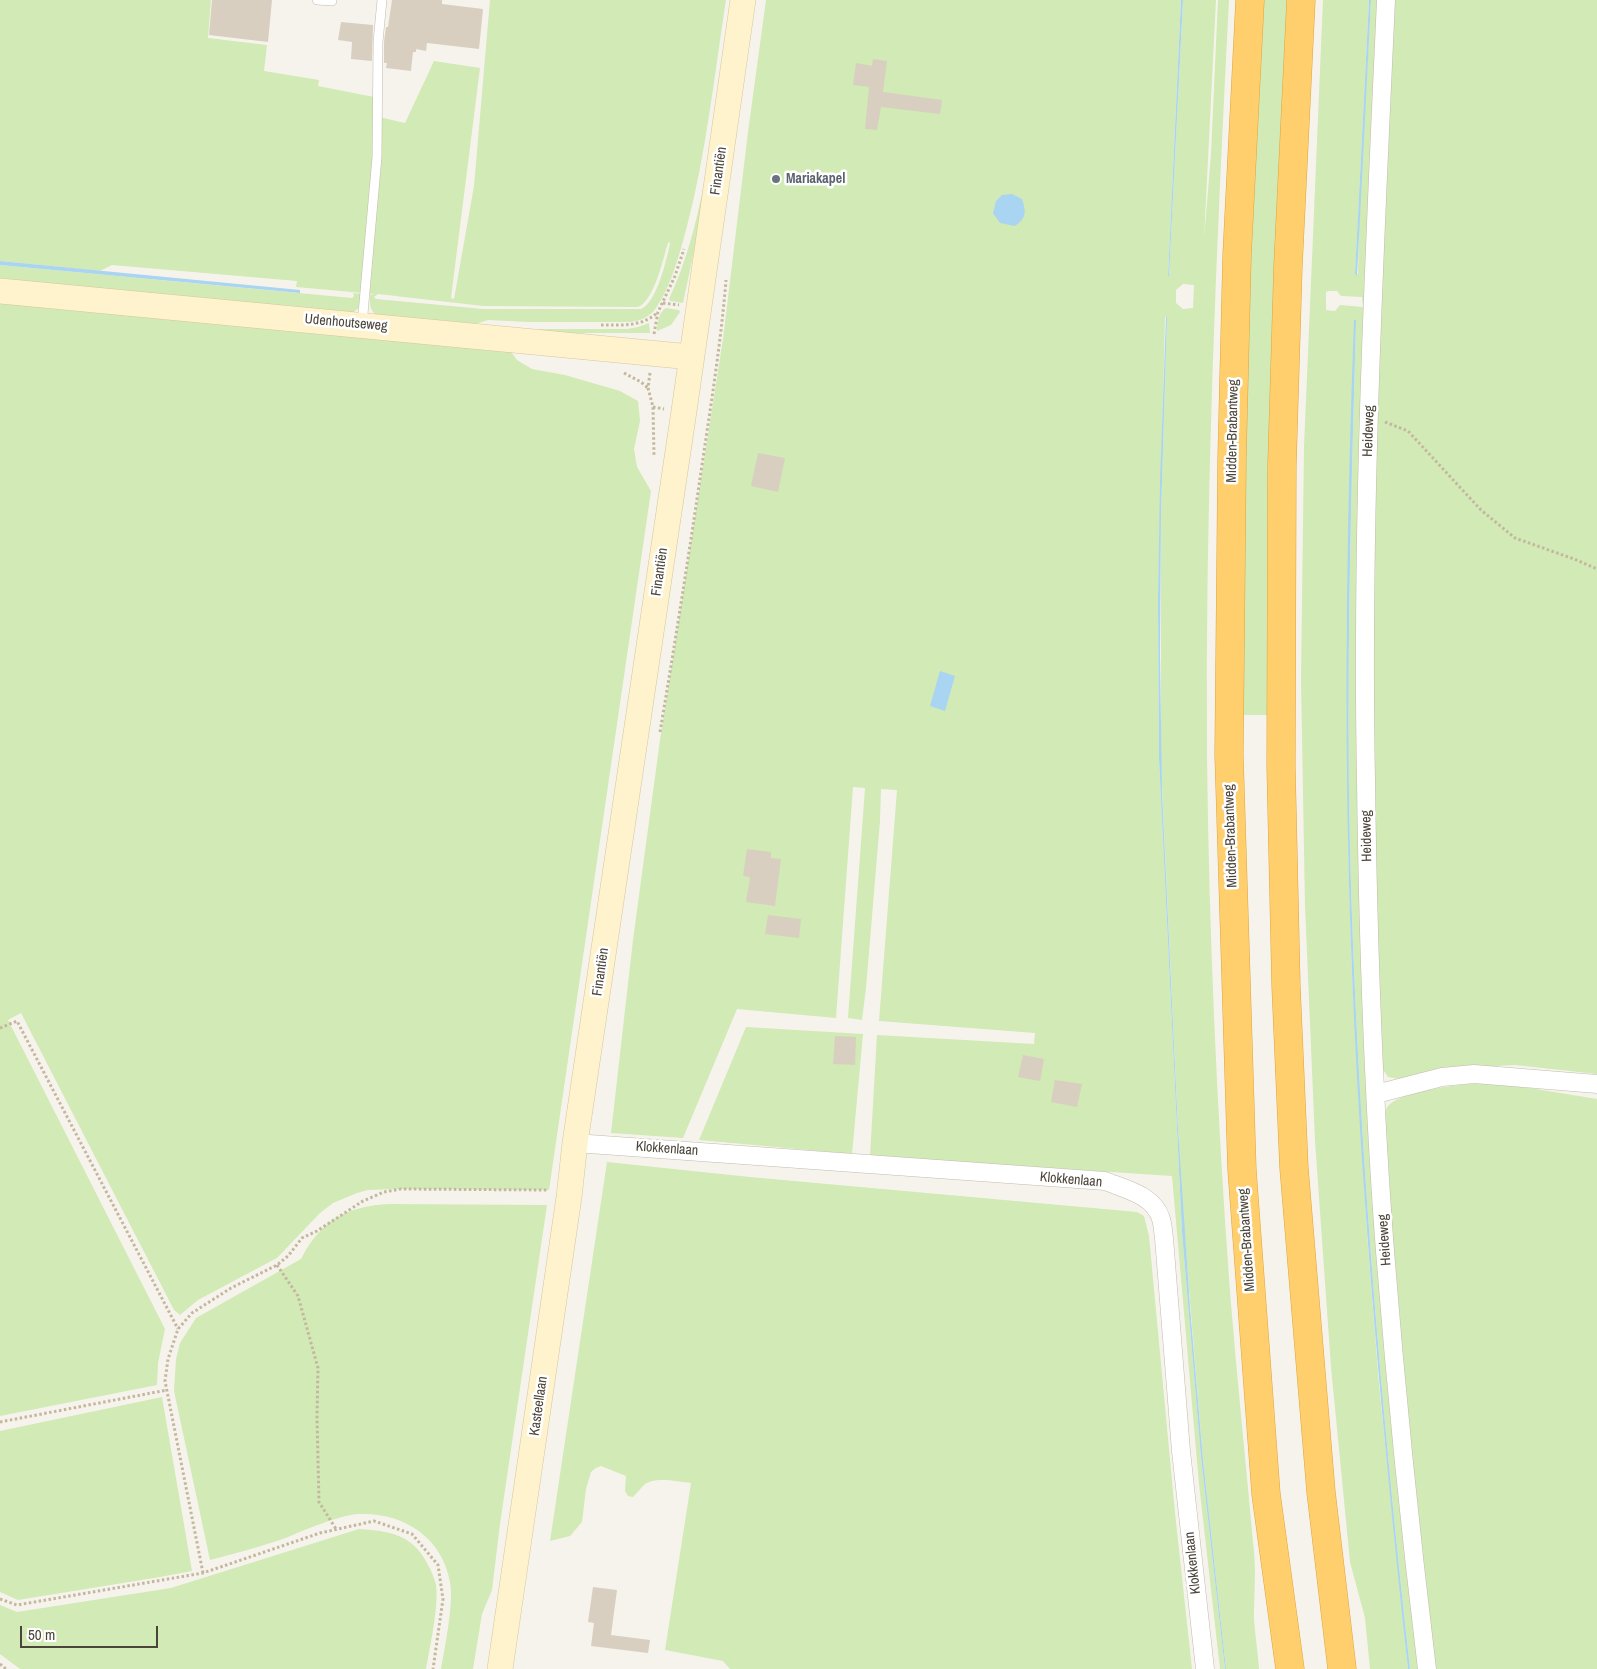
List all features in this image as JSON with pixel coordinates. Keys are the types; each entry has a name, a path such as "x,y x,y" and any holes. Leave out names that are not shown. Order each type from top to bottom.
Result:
{"highway":[{"name":"Midden-Brabantweg","path":"1250,0 1237,255 1232,457 1229,755 1242,1170 1266,1494 1290,1669"},
{"path":"1301,0 1288,267 1282,465 1281,766 1286,986 1294,1168 1321,1492 1342,1669"}],"street":[{"name":"Finantiën","path":"575,1143 743,0"},
{"name":"Heideweg","path":"1386,0 1368,419 1365,613 1366,778 1376,1094 1385,1249 1410,1528 1427,1669"},
{"name":"Udenhoutseweg","path":"0,290 692,357"},
{"path":"1376,1094 1442,1077 1474,1074 1597,1084"},
{"name":"Kasteellaan","path":"500,1669 570,1198 575,1143"},
{"name":"Klokkenlaan","path":"575,1143 1105,1182 1134,1192 1150,1201 1161,1218 1164,1238 1182,1461 1205,1669"}],"lane":[{"path":"318,0 332,2 332,0"},
{"path":"362,325 377,157 378,42 382,0"}],"path":[{"path":"652,353 648,388 652,407"},
{"path":"1368,419 1392,423 1408,431 1480,510 1515,538 1597,569"},
{"path":"0,1028 17,1020 178,1329"},
{"path":"203,1573 165,1381 168,1359 178,1329 192,1313 231,1288 288,1256 302,1238 363,1201 384,1192 401,1189 556,1190 570,1198"},
{"path":"276,1264 298,1296 318,1368 319,1502 336,1529"},
{"path":"0,1422 167,1390"},
{"path":"0,1599 17,1605 203,1573 320,1533 374,1520 412,1534 438,1565 443,1599 432,1669"},
{"path":"0,1664 6,1669"}],"green space":[{"path":"0,0 211,0 208,38 267,45 264,71 319,80 318,86 374,97 375,116 405,123 434,61 480,68 451,298 454,299 474,186 490,0 726,0 704,145 686,230 666,290 654,311 641,320 630,322 529,322 488,320 472,325 378,317 370,305 370,295 374,294 296,287 297,281 112,265 100,271 0,261","holes":["668,243 670,244 656,290 647,305 641,309 483,309 376,299 374,297 378,294 483,306 638,307 649,297 661,269"]},
{"path":"766,0 1181,0 1168,277 1183,0 1216,0 1204,239 1211,154 1218,0 1229,0 1216,284 1210,472 1207,662 1208,823 1214,1024 1225,1225 1254,1552 1254,1619 1259,1669 1226,1669 1203,1460 1181,1191 1161,766 1161,514 1167,317 1165,317 1158,600 1159,759 1182,1232 1201,1457 1225,1669 1220,1669 1199,1484 1172,1176 870,1156 877,1035 1034,1044 1035,1033 879,1021 897,790 881,789 880,821 862,1020 848,1018 865,788 853,787 836,1018 737,1009 683,1138 611,1133 633,940 660,740 723,339","holes":["1183,284 1194,285 1193,308 1183,309 1176,303 1176,290"]},
{"path":"1261,0 1290,0 1269,715 1240,715 1244,420"},
{"path":"1323,0 1369,0 1355,275 1358,274 1359,216 1371,0 1380,0 1358,709 1420,1669 1410,1669 1389,1465 1371,1261 1353,954 1350,851 1349,653 1355,319 1350,478 1347,708 1352,974 1367,1234 1379,1384 1408,1669 1370,1669 1365,1618 1350,1562 1331,1367 1315,1141 1305,906 1301,680 1304,447","holes":["1337,291 1341,296 1362,297 1363,307 1340,305 1335,311 1326,310 1326,292"]},
{"path":"1394,0 1597,0 1597,1074 1515,1065 1455,1068 1425,1072 1399,1079 1388,1077 1382,1068 1375,915 1372,610 1378,342"},
{"path":"704,184 697,237 683,303 670,301 669,299 690,243"},
{"path":"0,265 352,298 354,296 353,293 362,294 360,307 351,314 0,281"},
{"path":"0,302 509,349 517,360 532,369 565,375 620,391 638,401 640,421 634,449 637,467 651,491 549,1190 400,1189 368,1190 357,1193 333,1203 320,1213 277,1258 198,1300 180,1315 174,1310 21,1013 8,1020 165,1329 158,1363 157,1385 0,1416"},
{"path":"666,308 679,310 680,312 671,325 657,331 660,315"},
{"path":"649,323 650,333 556,333 535,329 627,329"},
{"path":"746,1027 863,1034 852,1154 699,1140"},
{"path":"1481,1083 1505,1084 1597,1099 1597,1669 1434,1669 1403,1391 1384,1120 1389,1105 1406,1096 1446,1087"},
{"path":"607,1162 750,1177 1137,1212 1144,1216 1149,1236 1175,1513 1192,1669 730,1669 723,1661 665,1650 691,1483 666,1480 649,1482 633,1497 628,1496 625,1491 626,1476 601,1466 596,1468 591,1472 586,1489 582,1522 570,1536 550,1541"},
{"path":"390,1204 547,1205 492,1590 482,1614 473,1669 441,1669 450,1613 451,1591 446,1566 439,1552 418,1530 391,1517 359,1514 341,1517 274,1542 210,1560 174,1391 176,1359 180,1343 196,1318 301,1259 317,1234 337,1218 361,1208"},
{"path":"162,1397 192,1571 18,1600 0,1592 0,1431"},
{"path":"359,1529 390,1533 407,1540 421,1553 430,1568 437,1593 434,1626 426,1669 20,1669 0,1654 0,1605 17,1612 171,1588"}],"water":[{"path":"1181,0 1183,0 1168,277"},
{"path":"1369,0 1371,0 1357,276 1355,274"},
{"path":"1012,194 1022,199 1025,211 1022,220 1015,226 1000,223 993,213 996,201 1002,195"},
{"path":"0,261 300,290 300,293 0,265"},
{"path":"1166,316 1161,514 1160,654 1162,791 1178,1129 1190,1307 1203,1460 1226,1669 1201,1457 1182,1232 1159,759 1158,600"},
{"path":"1354,320 1356,320 1356,323 1349,653 1350,851 1353,954 1371,1261 1410,1669 1408,1669 1379,1375 1363,1179 1352,982 1347,814 1347,672 1348,532"},
{"path":"940,671 955,676 945,711 930,706"}],"building":[{"path":"212,0 272,0 268,42 209,35"},
{"path":"392,0 442,0 442,4 483,9 479,49 427,43 426,51 416,49 416,52 413,52 411,71 386,68 387,63 384,63 384,42"},
{"path":"341,22 373,25 372,61 351,59 352,42 338,40"},
{"path":"873,59 887,61 883,92 942,100 940,114 881,107 877,130 865,129 869,87 853,85 856,63 872,66"},
{"path":"758,453 785,458 778,492 751,486"},
{"path":"747,849 771,852 771,858 781,859 775,906 746,902 750,877 743,876"},
{"path":"768,915 801,919 799,938 765,934"},
{"path":"835,1036 856,1037 855,1065 833,1064"},
{"path":"1023,1055 1044,1059 1040,1081 1018,1077"},
{"path":"1055,1080 1082,1084 1077,1107 1051,1102"},
{"path":"593,1587 617,1590 611,1635 650,1640 648,1653 591,1646 594,1623 588,1622"}],"place":[{"name":"Mariakapel","path":"776,179"}]}
